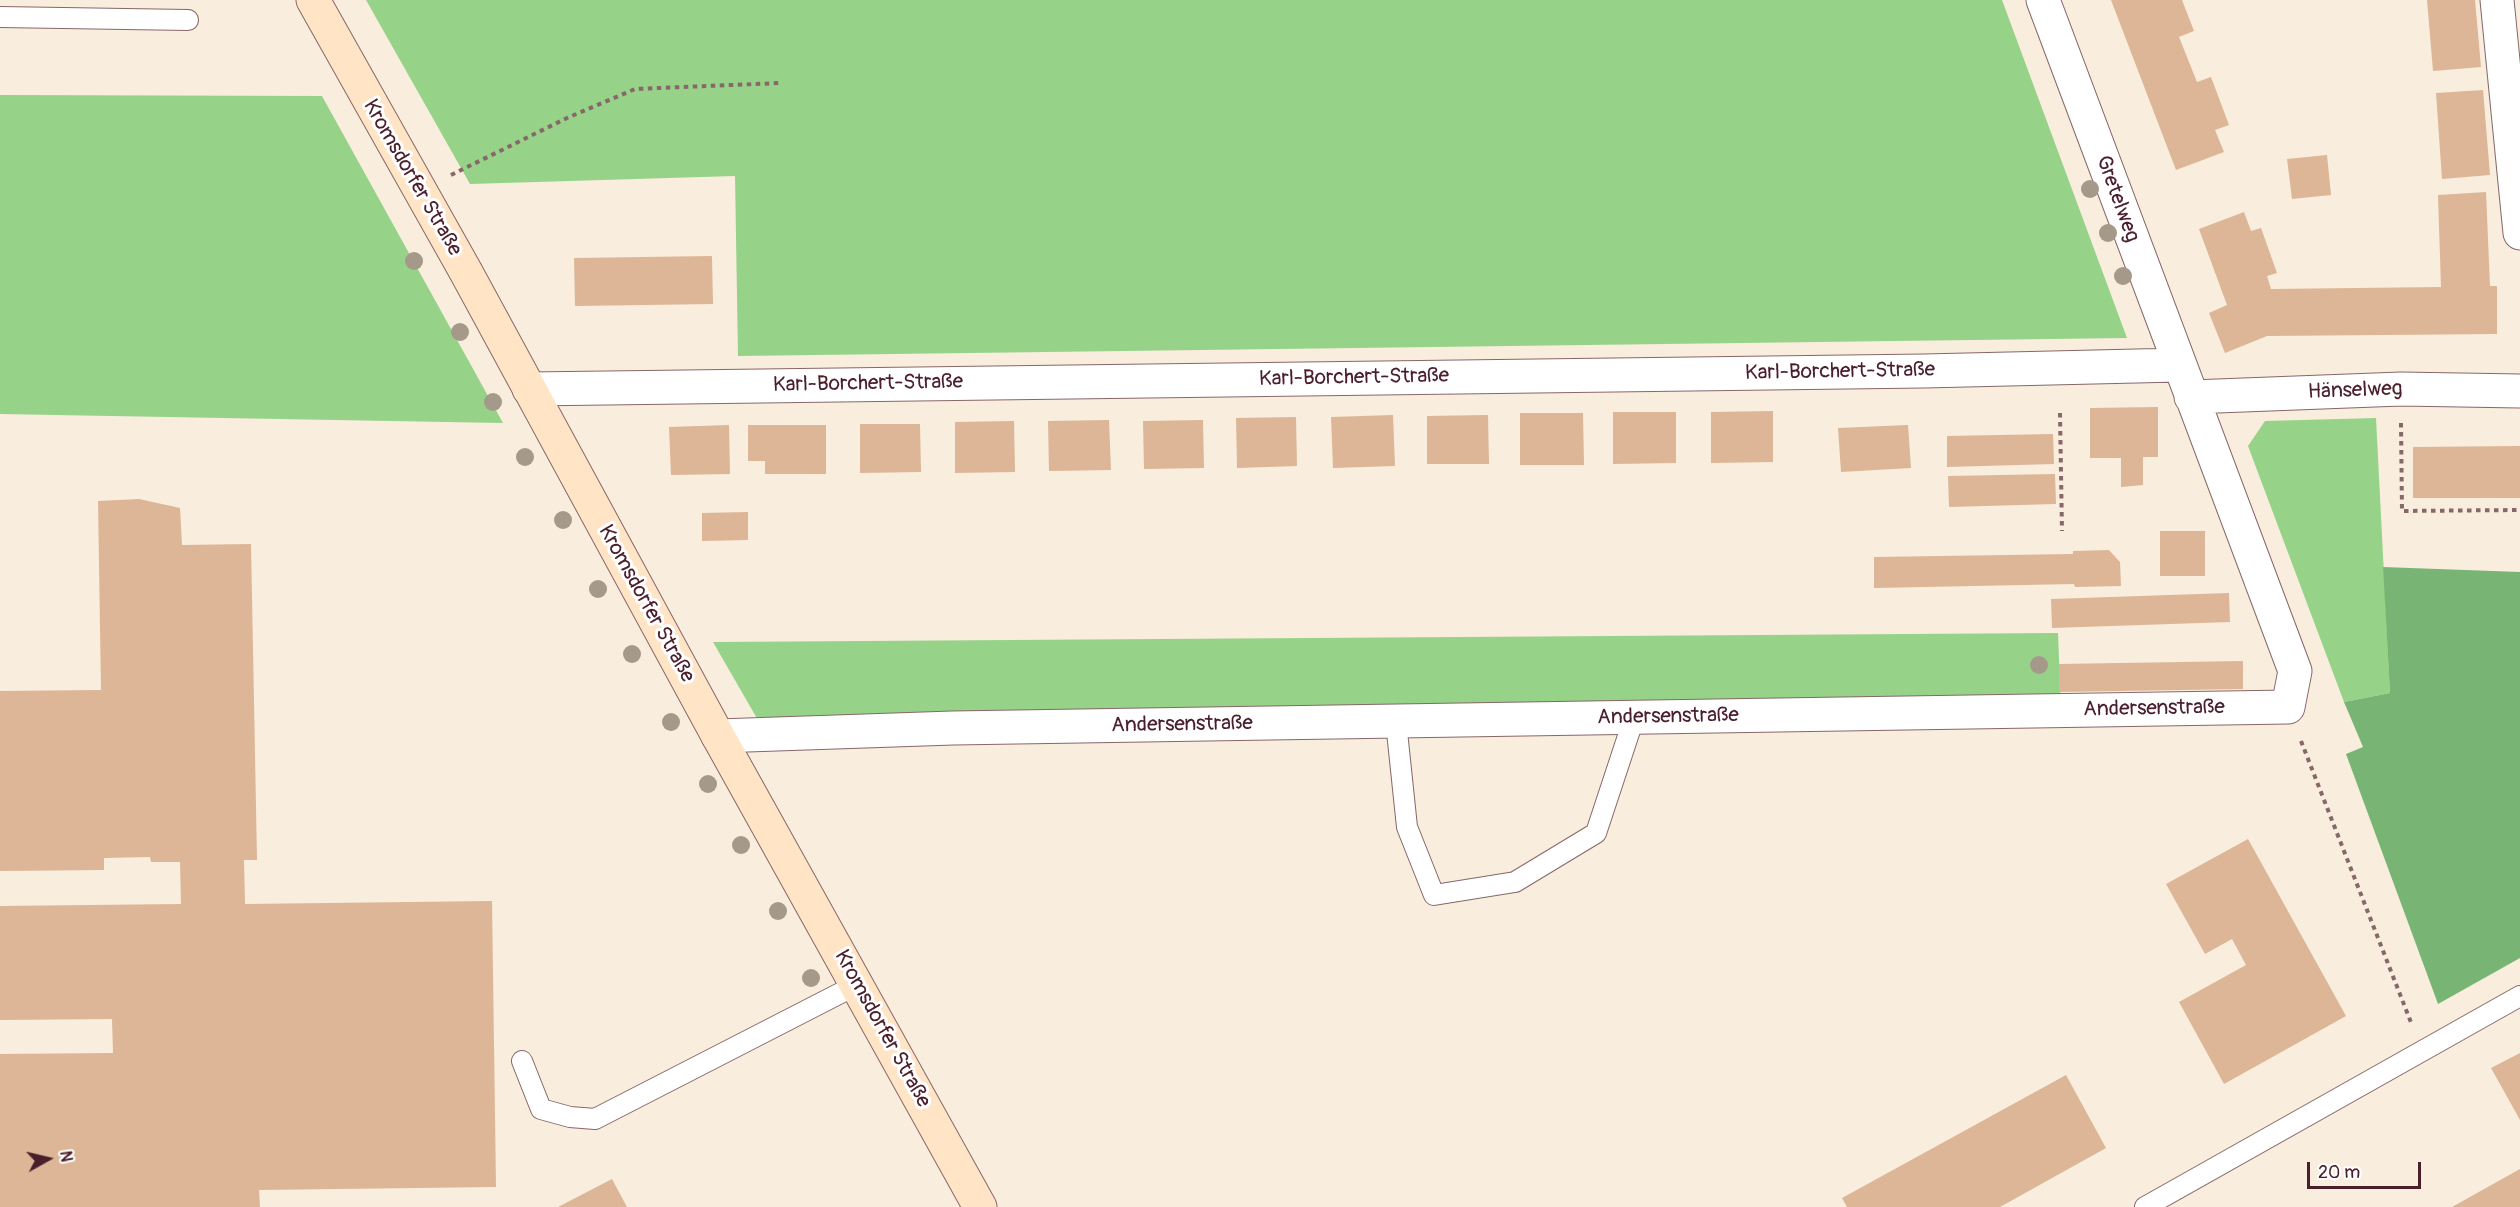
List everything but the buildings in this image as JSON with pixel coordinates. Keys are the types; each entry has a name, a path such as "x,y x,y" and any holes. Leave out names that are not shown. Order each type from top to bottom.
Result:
{"street":[{"name":"Kromsdorfer Straße","path":"313,0 980,1207"},
{"name":"Gretelweg","path":"2043,0 2191,397"},
{"path":"2497,0 2511,52 2520,233"},
{"name":"Karl-Borchert-Straße","path":"529,388 1924,371 2179,365"},
{"name":"Hänselweg","path":"2191,397 2401,389 2520,391"},
{"path":"2191,397 2295,671 2288,707"},
{"name":"Andersenstraße","path":"718,736 953,728 2288,707"}],"lane":[{"path":"0,16 188,20"},
{"path":"1396,722 1407,827 1434,895 1515,882 1596,833 1634,718"},
{"path":"522,1061 542,1109 570,1117 595,1119 858,984"},
{"path":"2145,1207 2520,996"}],"path":[{"path":"419,190 567,118 634,90 780,83"},
{"path":"2401,389 2402,511 2520,510"},
{"path":"2060,413 2062,531"},
{"path":"2288,707 2422,1051"}],"green space":[{"path":"366,0 2002,0 2127,338 738,356 735,176 470,184"},
{"path":"0,95 322,96 503,423 0,414"},
{"path":"2376,418 2390,693 2344,702 2248,446 2265,421"},
{"path":"2383,567 2520,572 2520,958 2438,1004 2346,754 2363,747 2344,702 2390,693"},
{"path":"2058,633 2061,711 766,734 713,642"}]}
